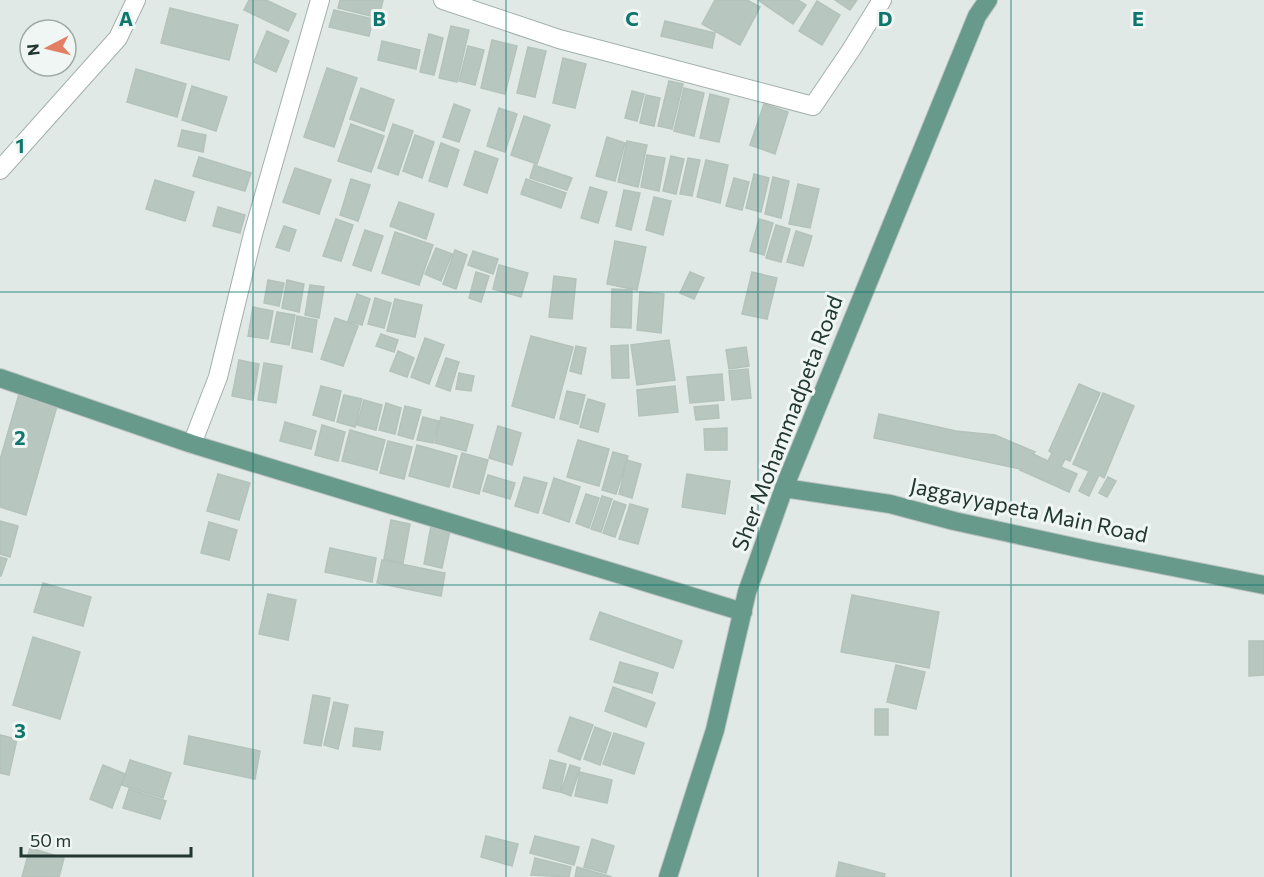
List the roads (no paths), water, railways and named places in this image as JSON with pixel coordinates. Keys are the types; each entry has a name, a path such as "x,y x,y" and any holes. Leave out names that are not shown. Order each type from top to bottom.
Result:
{"main road":[{"name":"Sher Mohammadpeta Road","path":"668,877 715,730 747,592 784,488 977,16 987,0"},
{"path":"0,378 192,444 743,612"},
{"name":"Jaggayyapeta Main Road","path":"784,488 890,504 1000,531 1264,585"}],"street":[{"path":"0,170 118,38 136,0"},
{"path":"192,444 218,377 253,234 320,0"},
{"path":"443,0 559,39 813,106 882,0"}]}
